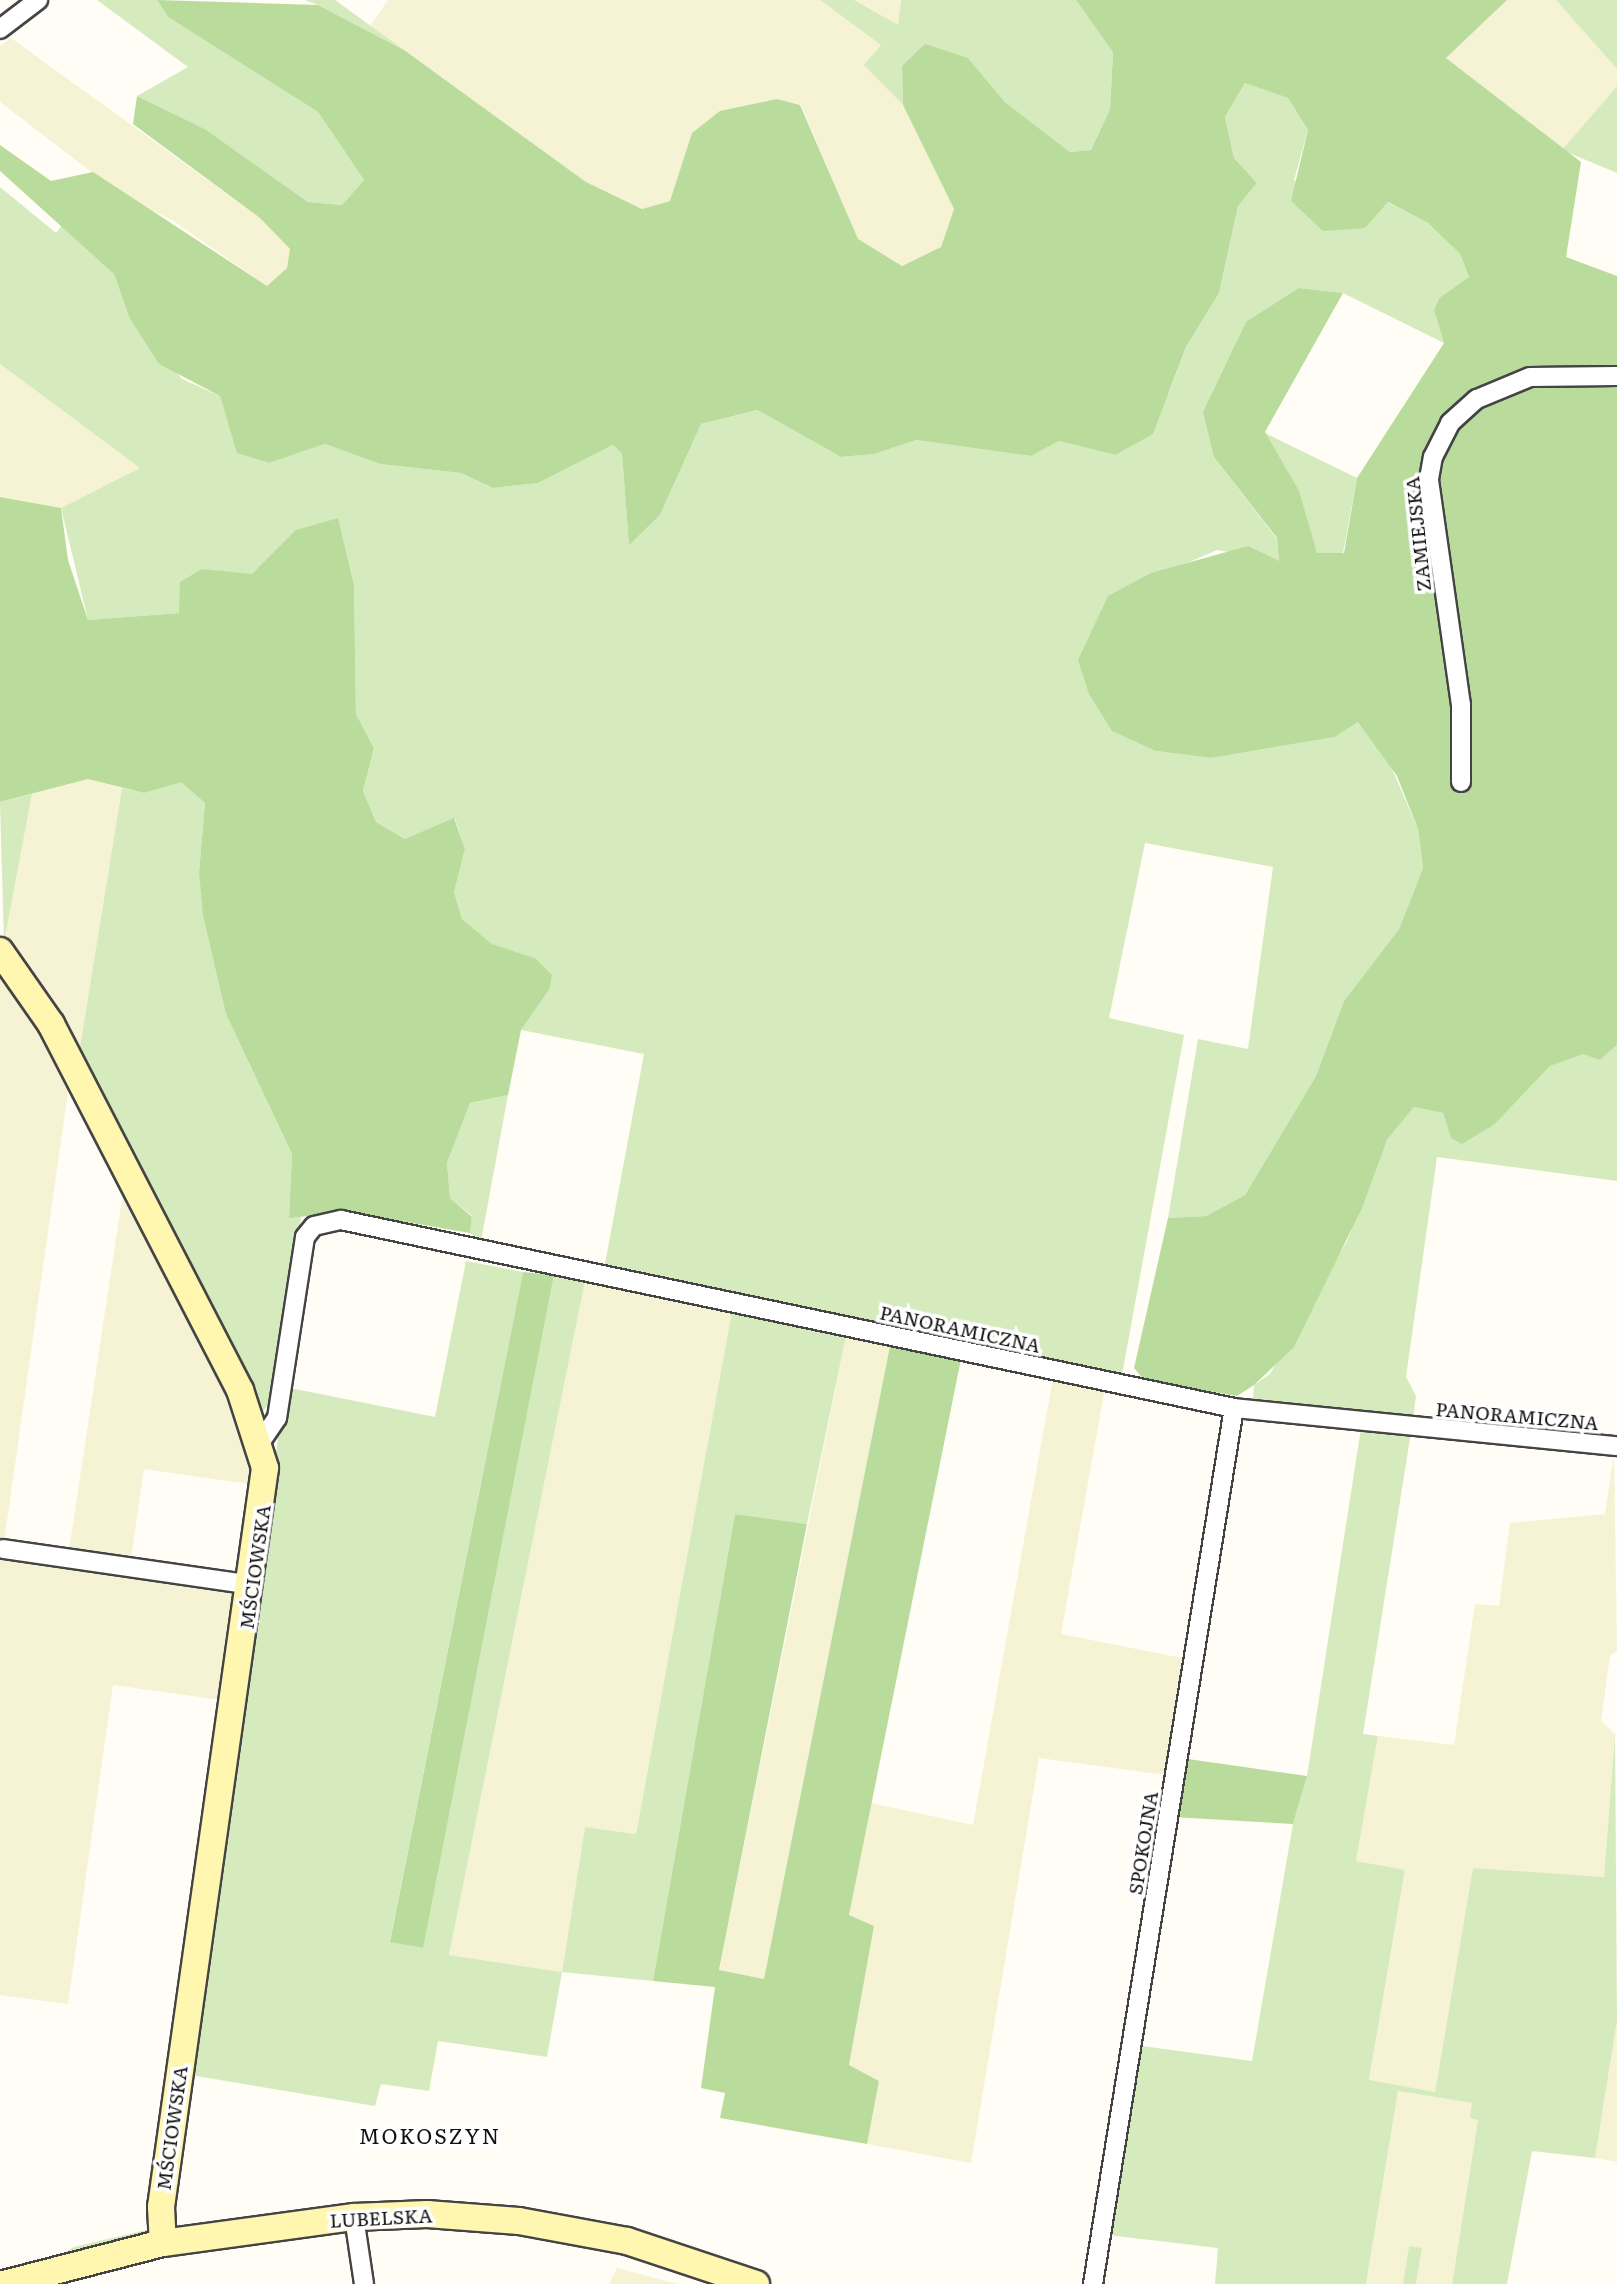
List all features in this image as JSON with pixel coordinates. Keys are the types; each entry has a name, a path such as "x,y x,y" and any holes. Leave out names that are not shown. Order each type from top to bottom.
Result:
{"street":[{"path":"0,29 38,0"},
{"name":"ZAMIEJSKA","path":"1461,782 1461,705 1429,479 1433,457 1450,422 1476,399 1530,377 1617,376"},
{"name":"MŚCIOWSKA","path":"0,951 51,1024 240,1390 260,1443 265,1489 161,2207 163,2243"},
{"name":"PANORAMICZNA","path":"260,1443 277,1418 306,1237 314,1226 341,1220 1234,1408 1617,1446"},
{"name":"SPOKOJNA","path":"1093,2284 1234,1408"},
{"path":"3,1549 252,1585"},
{"name":"LUBELSKA","path":"4,2284 163,2243 354,2217 472,2216 544,2225 627,2241 756,2284"},
{"path":"354,2217 364,2284"}],"shaded area":[{"path":"388,0 820,0 881,45 865,65 903,105 954,209 941,247 902,266 858,240 801,105 777,99 692,133 670,201 642,209 586,182 370,26"},
{"path":"854,0 901,0 899,25 886,23"},
{"path":"1507,0 1556,0 1617,69 1617,86 1562,150 1446,58"},
{"path":"11,38 260,218 290,249 287,268 267,286 172,220 124,197 0,102 0,46"},
{"path":"0,364 140,468 61,508 0,497"},
{"path":"88,779 122,788 79,1053 4,943 32,794"},
{"path":"0,974 42,1036 68,1092 2,1556 234,1591 239,1599 221,1700 113,1685 68,2004 0,1995"},
{"path":"124,1186 244,1425 253,1474 249,1484 144,1469 131,1558 69,1550"},
{"path":"585,1281 732,1311 636,1834 585,1827 562,1972 449,1955"},
{"path":"846,1336 890,1346 764,1979 719,1971"},
{"path":"1053,1378 1105,1388 1061,1634 1182,1658 1166,1775 1039,1758 971,2163 867,2144 879,2081 849,2065 874,1926 849,1915 871,1803 973,1825"},
{"path":"1614,1454 1617,1651 1610,1656 1601,1721 1615,1734 1604,1877 1473,1869 1435,2092 1369,2081 1405,1871 1356,1861 1378,1736 1454,1745 1475,1604 1499,1606 1510,1523 1605,1514"},
{"path":"1617,2021 1617,2162 1595,2158"},
{"path":"1398,2091 1472,2103 1478,2120 1452,2284 1416,2284 1422,2249 1409,2247 1403,2284 1366,2284"},
{"path":"617,2268 678,2284 609,2284"}],"green space":[{"path":"97,0 157,0 168,17 318,112 364,180 342,205 308,202 205,129 137,96 188,67"},
{"path":"157,0 318,5 404,50 586,182 642,209 670,201 692,133 720,111 777,99 800,105 858,239 902,266 941,247 954,209 903,105 902,66 925,44 968,58 1005,102 1070,152 1091,150 1110,109 1113,52 1076,0 1507,0 1446,58 1581,162 1566,257 1617,276 1617,1045 1600,1060 1583,1054 1550,1066 1495,1124 1462,1144 1451,1138 1443,1113 1414,1107 1387,1140 1362,1208 1294,1347 1254,1385 1237,1396 1144,1380 1134,1368 1168,1218 1206,1216 1245,1195 1316,1076 1344,1001 1399,929 1423,868 1418,829 1397,776 1358,722 1335,737 1211,758 1156,751 1112,731 1089,694 1078,660 1108,596 1151,573 1248,546 1279,561 1277,538 1214,457 1203,412 1246,322 1299,288 1343,293 1265,432 1299,491 1317,553 1344,553 1357,478 1444,343 1434,310 1439,298 1469,277 1460,254 1428,223 1388,202 1365,228 1323,231 1291,201 1308,130 1288,98 1245,83 1225,117 1234,158 1257,183 1238,206 1219,293 1186,347 1153,434 1115,455 1059,441 1031,456 916,440 874,454 841,457 758,410 701,424 660,515 629,545 622,454 613,445 538,483 493,488 461,473 380,464 325,444 269,463 237,453 220,396 159,364 129,317 114,274 0,171 0,145 51,181 93,172 267,286 287,268 290,249 260,218 133,124 137,96 205,129 308,202 342,205 364,180 318,112 168,17"},
{"path":"305,0 335,0 404,50 318,5"},
{"path":"820,0 854,0 898,25 901,0 1076,0 1113,51 1110,109 1091,150 1070,152 1005,102 968,58 902,66 903,105 864,65 881,45"},
{"path":"1556,0 1617,0 1617,69"},
{"path":"1245,83 1288,98 1308,130 1294,180 1365,228 1387,202 1428,223 1460,254 1469,277 1439,298 1434,310 1444,343 1343,293 1299,288 1214,457 1277,539 1279,561 1217,550 1108,597 1156,751 1211,758 1335,737 1358,722 1383,748 1418,829 1423,868 1399,929 1344,1001 1316,1076 1245,1195 1206,1216 1168,1218 1198,1039 1248,1049 1273,867 1145,843 1109,1018 1184,1035 1122,1375 605,1264 644,1054 521,1030 549,990 535,958 492,944 462,919 454,892 465,849 455,819 405,839 376,822 363,791 374,748 356,714 354,586 274,555 252,575 202,569 179,613 88,620 61,508 140,468 0,364 0,187 56,233 64,223 85,241 114,274 129,317 182,379 220,396 238,453 269,463 325,444 380,464 461,473 493,488 538,483 613,445 622,454 629,544 660,515 701,424 759,410 841,457 874,454 916,440 1031,456 1059,441 1115,455 1169,393 1186,347 1219,293 1238,206 1257,183 1234,158 1225,117"},
{"path":"1617,86 1617,173 1562,150"},
{"path":"1265,433 1357,478 1343,553 1317,553"},
{"path":"0,497 61,508 68,560 88,620 179,613 180,582 202,569 252,574 296,530 338,518 354,586 356,714 374,748 363,791 376,822 405,839 454,818 465,849 454,892 462,919 492,944 535,958 552,975 549,990 521,1030 508,1095 470,1103 447,1163 450,1198 472,1217 470,1233 348,1212 289,1218 292,1154 226,1014 203,915 199,872 205,803 181,782 144,793 88,779 0,802"},
{"path":"181,781 205,803 199,872 226,1014 292,1154 289,1217 301,1217 275,1395 261,1414 79,1053 122,788 144,793"},
{"path":"32,794 4,943 0,802"},
{"path":"1617,1045 1617,1181 1437,1157 1406,1377 1416,1396 1413,1419 1253,1399 1254,1385 1270,1374 1347,1241 1387,1140 1414,1107 1443,1113 1451,1137 1495,1124 1550,1066 1583,1053 1600,1060"},
{"path":"508,1095 481,1241 470,1233 472,1216 450,1198 447,1163 470,1103"},
{"path":"466,1261 523,1272 390,1941 422,1948 554,1275 585,1281 449,1955 562,1972 547,2057 438,2041 429,2091 381,2084 375,2106 190,2075 285,1387 435,1417"},
{"path":"523,1272 554,1275 423,1948 390,1942"},
{"path":"732,1311 846,1336 807,1524 735,1514 653,1981 562,1972 585,1827 636,1834"},
{"path":"890,1346 961,1359 849,1915 874,1926 849,2065 879,2081 867,2144 720,2118 725,2093 701,2088 715,1987 653,1981 735,1514 807,1524 719,1970 764,1979"},
{"path":"1361,1428 1411,1432 1363,1734 1378,1736 1356,1861 1405,1870 1369,2080 1435,2092 1473,1868 1604,1877 1615,1734 1617,2021 1595,2158 1532,2151 1507,2284 1452,2284 1478,2120 1470,2118 1472,2103 1398,2091 1366,2284 1215,2284 1218,2248 1108,2235 1142,2046 1252,2061 1293,1824 1307,1776"},
{"path":"1181,1758 1307,1776 1293,1824 1173,1817"},
{"path":"150,2229 145,2236 58,2257 74,2247"},
{"path":"1409,2246 1422,2248 1416,2284 1403,2284"}],"district":[{"name":"MOKOSZYN","path":"430,2135"}]}
